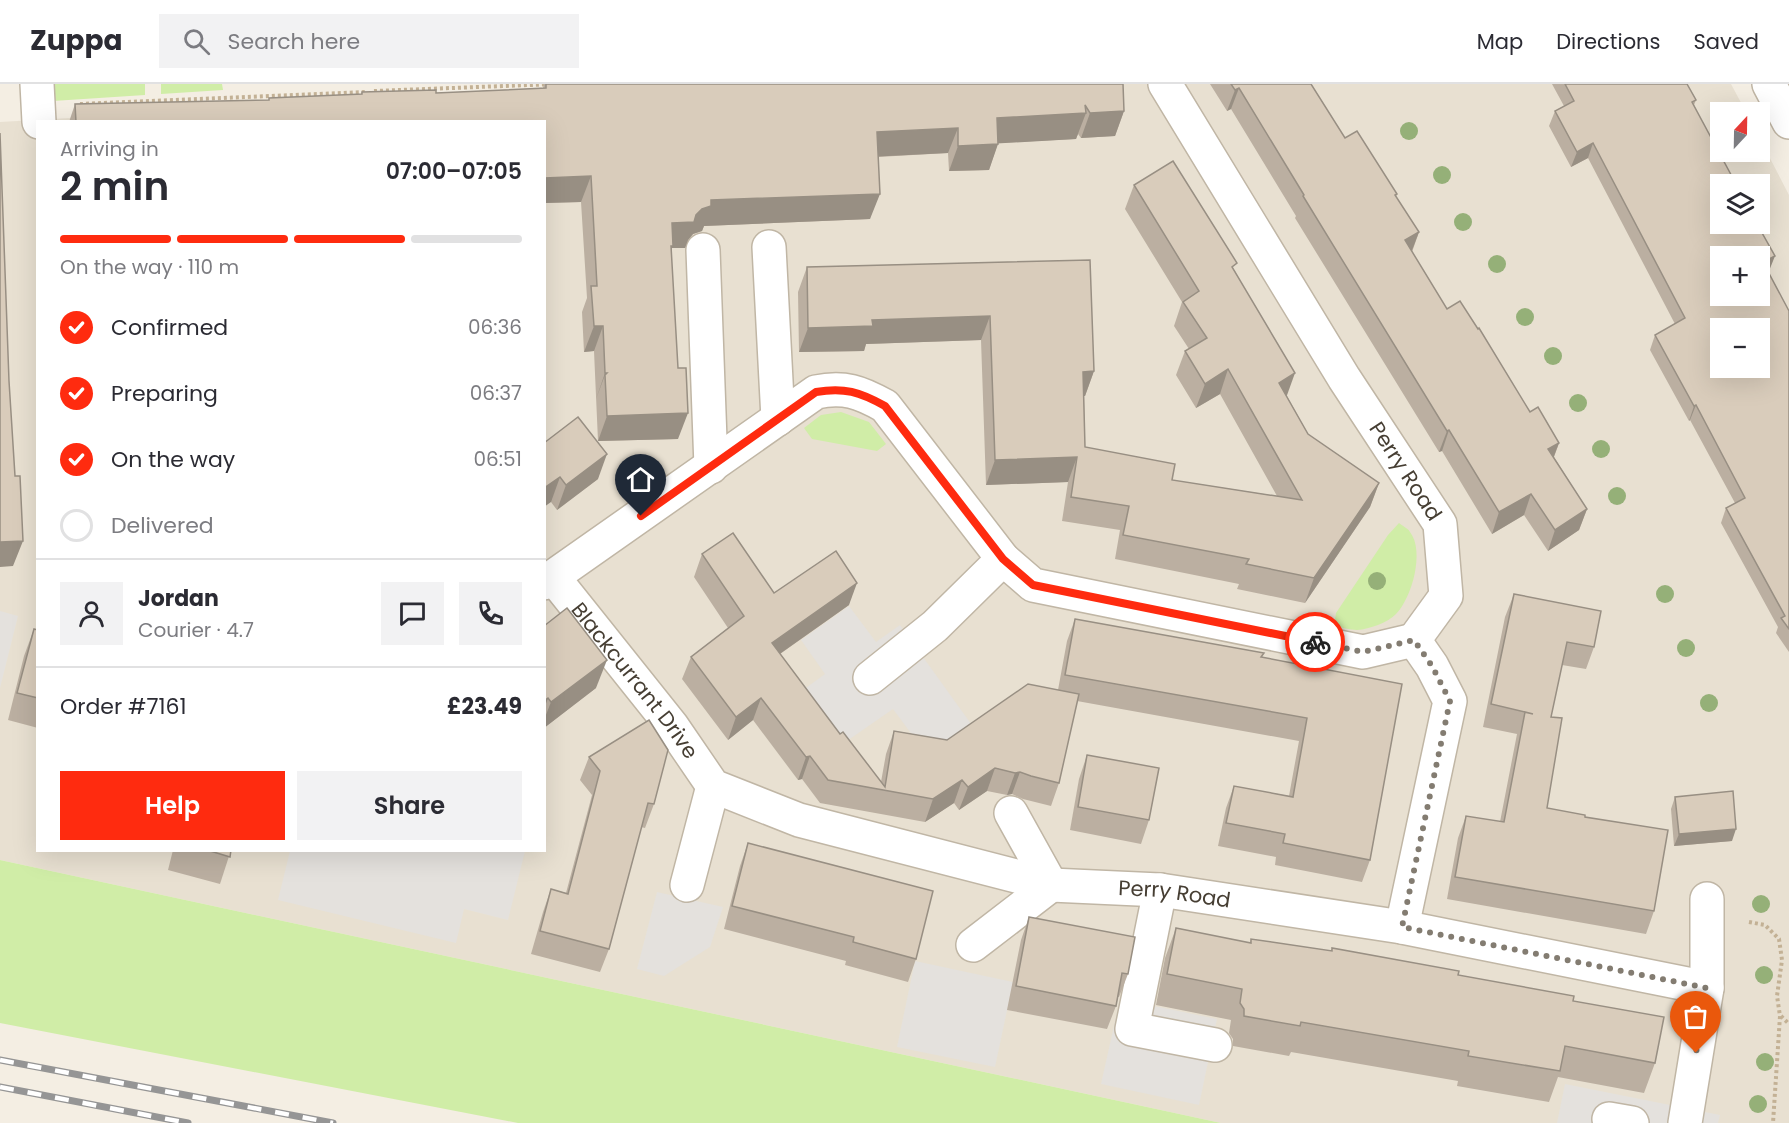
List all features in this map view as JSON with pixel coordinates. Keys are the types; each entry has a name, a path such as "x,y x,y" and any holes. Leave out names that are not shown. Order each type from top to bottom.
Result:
{"street":[{"name":"Perry Road","path":"1165,84 1344,378 1440,524 1446,596 1414,640"},
{"path":"1769,84 1789,122"},
{"path":"769,247 778,420"},
{"path":"703,250 711,466"},
{"name":"Blackcurrant Drive","path":"713,786 672,726 549,580 816,392 832,389 850,390 868,396 885,406 1003,559 1033,585 1363,652 1414,640"},
{"path":"870,678 934,626 1003,559"},
{"path":"1402,927 1450,701 1432,666 1414,640"},
{"name":"Perry Road","path":"713,786 799,820 1051,885 1160,890 1402,927 1707,988"},
{"path":"687,885 713,786"},
{"path":"973,945 1051,885 1011,813"},
{"path":"1160,890 1132,1029 1215,1045"},
{"path":"1685,1123 1707,988 1707,899"}],"path":[{"path":"38,104 556,84"},
{"path":"1743,921 1765,925 1779,939 1782,960 1777,996 1780,1016 1773,1123"},
{"path":"1780,1016 1789,1024"}],"shaded area":[{"path":"664,84 1731,84 1741,102 1710,102 1710,162 1770,162 1770,158 1789,195 1789,1123 1221,1123 0,860 0,122"},
{"path":"849,606 876,642 900,625 974,728 930,759 893,709 831,752 792,698 825,674 801,640"},
{"path":"0,611 18,616 0,688"},
{"path":"290,852 525,852 508,920 464,909 456,943 278,900"},
{"path":"657,892 723,907 710,947 664,976 637,969"},
{"path":"915,961 1013,982 995,1067 897,1047"},
{"path":"1120,999 1217,1019 1199,1105 1101,1084"},
{"path":"1565,1084 1720,1115 1718,1123 1557,1123"}],"green space":[{"path":"54,84 145,84 145,95 53,101"},
{"path":"161,84 222,84 223,90 161,94"},
{"path":"841,412 869,422 886,444 877,451 812,439 804,428 821,415"},
{"path":"1399,523 1410,532 1416,551 1415,574 1402,607 1392,617 1373,627 1351,630 1334,626 1336,613 1388,535"},
{"path":"0,860 1221,1123 518,1123 0,1023"}],"building":[{"path":"546,84 1123,84 1124,111 1090,113 1085,105 1086,113 997,118 998,144 958,146 958,128 877,132 880,194 711,200 711,206 702,209 696,215 694,222 672,223 673,246 671,246 678,368 686,368 688,413 607,416 605,375 607,373 605,373 603,326 594,326 591,286 597,286 591,176 546,178 546,120 76,120 75,104 269,100 269,98 362,94 362,92 436,90 436,93 546,88"},
{"path":"1231,84 1311,84 1345,138 1357,131 1419,232 1405,240 1447,309 1460,301 1530,412 1538,407 1559,443 1548,449 1587,509 1555,530 1531,494 1499,512 1449,430 1447,431 1239,88 1235,90"},
{"path":"1565,84 1687,84 1696,100 1692,102 1710,136 1710,162 1724,162 1731,174 1710,174 1710,234 1763,234 1769,246 1710,246 1710,306 1770,306 1770,275 1789,311 1789,629 1781,618 1785,616 1726,508 1745,498 1696,405 1694,406 1655,335 1685,318 1593,143 1577,152 1555,111 1574,101"},
{"path":"0,133 9,381 15,476 20,476 23,541 0,542"},
{"path":"1173,161 1237,263 1232,267 1295,373 1279,383 1308,434 1379,483 1314,578 1246,564 1249,559 1123,535 1129,506 1071,497 1077,457 995,460 990,316 872,320 873,326 808,328 807,267 1090,260 1094,371 1083,372 1085,447 1175,464 1172,480 1302,500 1228,369 1205,384 1185,351 1207,338 1183,302 1199,291 1134,185"},
{"path":"1770,247 1775,256 1770,258"},
{"path":"578,417 607,454 566,485 560,477 546,487 546,441"},
{"path":"733,533 774,593 836,551 857,583 772,643 840,734 843,732 885,787 894,731 947,740 1028,684 1079,694 1059,783 1020,772 995,768 968,787 962,780 933,799 828,780 810,756 806,757 761,698 736,717 691,657 744,616 702,554"},
{"path":"1514,594 1601,611 1594,647 1567,642 1551,717 1562,718 1547,808 1585,815 1585,817 1668,830 1654,911 1455,877 1466,816 1504,822 1525,712 1491,704"},
{"path":"567,608 607,660 551,702 548,698 546,700 546,624"},
{"path":"1075,619 1264,653 1261,657 1402,684 1370,860 1283,843 1285,834 1226,823 1234,786 1293,797 1307,718 1065,675"},
{"path":"34,629 36,630 36,698 17,693"},
{"path":"649,720 668,750 654,804 648,803 609,949 540,931 551,889 568,894 600,771 589,757"},
{"path":"1087,755 1159,768 1149,820 1078,807"},
{"path":"1733,791 1736,829 1679,834 1675,797"},
{"path":"748,843 933,891 916,959 853,942 854,937 732,906"},
{"path":"214,852 231,852 230,857"},
{"path":"1029,917 1135,937 1128,974 1122,973 1116,1006 1016,986"},
{"path":"1176,928 1251,943 1251,939 1332,951 1332,948 1459,971 1458,975 1574,996 1573,1001 1664,1017 1655,1063 1565,1046 1560,1071 1468,1056 1469,1051 1301,1022 1300,1026 1244,1016 1244,1009 1240,1003 1242,989 1167,974"}],"railway":[{"path":"0,1060 333,1123"},
{"path":"0,1087 188,1123"}],"way so far":[{"path":"1315,642 1363,652 1414,640 1432,666 1450,701 1402,927 1707,988 1696,1053"}],"route":[{"path":"641,516 816,392 832,389 850,390 868,396 885,406 1003,559 1033,585 1315,642"}]}
